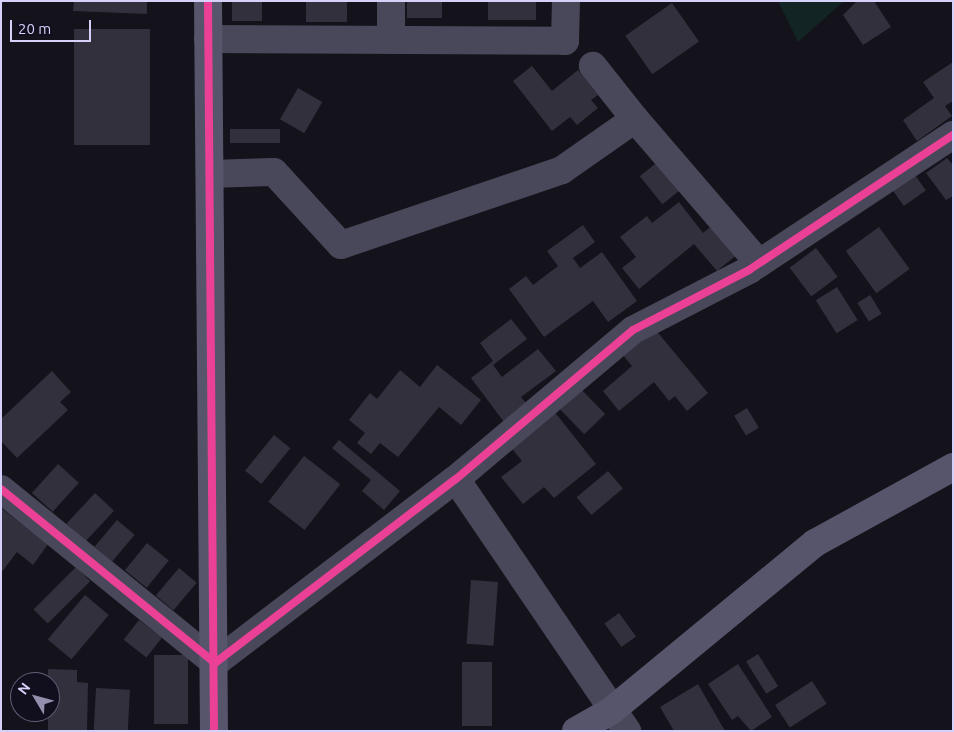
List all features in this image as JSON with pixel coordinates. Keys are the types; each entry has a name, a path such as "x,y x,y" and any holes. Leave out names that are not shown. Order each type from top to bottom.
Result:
{"street":[{"path":"208,1 215,664 214,731"},
{"path":"391,1 391,40"},
{"path":"208,39 565,41 566,1"},
{"path":"593,66 635,119 759,264"},
{"path":"210,174 274,172 341,245 562,170 635,119"},
{"path":"215,664 456,479 633,330 759,264 953,135"},
{"path":"576,731 619,721 815,543 953,467"},
{"path":"456,479 619,721"},
{"path":"1,489 215,664"}],"shaded area":[{"path":"778,1 844,1 798,42"}],"building":[{"path":"74,1 147,1 147,14 73,11"},
{"path":"232,1 262,1 262,21 232,21"},
{"path":"306,1 347,1 347,22 306,22"},
{"path":"407,1 442,1 442,18 407,18"},
{"path":"488,1 536,1 536,20 488,20"},
{"path":"857,1 874,1 891,27 863,45 843,15"},
{"path":"672,3 699,42 652,74 625,36"},
{"path":"74,29 150,29 150,145 74,145"},
{"path":"953,62 953,101 945,106 952,116 917,141 903,120 934,98 923,82"},
{"path":"532,66 552,91 578,70 598,95 591,100 598,108 577,125 570,117 552,131 513,81"},
{"path":"298,88 322,102 304,133 280,119"},
{"path":"230,129 280,129 280,143 230,143"},
{"path":"947,158 953,165 953,196 946,200 926,173"},
{"path":"660,160 683,188 662,204 640,176"},
{"path":"915,175 926,191 904,206 893,190"},
{"path":"679,202 703,233 715,223 739,253 717,271 694,244 639,289 622,268 636,257 620,237 647,216 652,223"},
{"path":"583,225 595,242 573,258 580,268 602,252 637,301 608,322 593,301 544,337 509,289 526,276 533,285 558,266 547,251"},
{"path":"879,227 910,269 876,293 846,251"},
{"path":"816,248 838,277 811,297 790,268"},
{"path":"837,287 858,320 836,333 816,300"},
{"path":"870,295 882,314 869,322 857,303"},
{"path":"511,319 527,339 493,365 502,377 538,349 556,371 521,397 527,404 504,422 471,378 493,361 480,343"},
{"path":"654,328 708,393 687,411 675,396 669,401 654,382 619,411 603,391 632,366 622,354"},
{"path":"437,365 481,400 461,425 439,407 398,457 380,443 371,454 357,443 365,433 349,420 370,393 377,399 400,370 420,387"},
{"path":"52,371 71,392 60,402 68,410 17,458 1,441 1,419"},
{"path":"578,386 605,414 584,434 557,406"},
{"path":"747,408 759,428 746,435 734,416"},
{"path":"553,410 596,464 554,498 544,487 523,504 501,477 522,461 509,445"},
{"path":"274,435 290,448 261,484 245,471"},
{"path":"339,440 400,491 384,510 362,491 371,480 332,448"},
{"path":"304,456 340,484 305,530 268,502"},
{"path":"58,464 79,483 53,512 32,493"},
{"path":"608,471 623,489 591,515 577,497"},
{"path":"95,493 114,511 85,541 66,524"},
{"path":"1,508 48,544 33,565 17,552 1,573"},
{"path":"117,520 135,535 112,562 95,547"},
{"path":"147,543 169,561 147,588 125,570"},
{"path":"76,567 90,581 48,624 34,609"},
{"path":"179,568 197,583 173,610 156,596"},
{"path":"471,580 498,582 493,646 467,644"},
{"path":"85,595 109,615 71,659 48,639"},
{"path":"619,613 636,636 621,647 604,624"},
{"path":"139,620 162,638 146,658 124,640"},
{"path":"758,654 778,686 766,694 746,661"},
{"path":"154,655 188,655 188,724 154,724"},
{"path":"462,662 492,662 492,726 462,726"},
{"path":"738,664 772,717 751,731 738,716 732,720 708,684"},
{"path":"48,669 77,670 77,682 88,683 87,731 48,731 48,722 60,722 60,672 48,672"},
{"path":"812,681 827,704 790,728 775,705"},
{"path":"698,684 725,731 674,731 660,707"},
{"path":"96,688 130,690 128,731 94,731"}],"cycle path":[{"path":"208,1 214,731"},
{"path":"1,489 215,663 456,479 633,330 749,270 953,135"}]}
